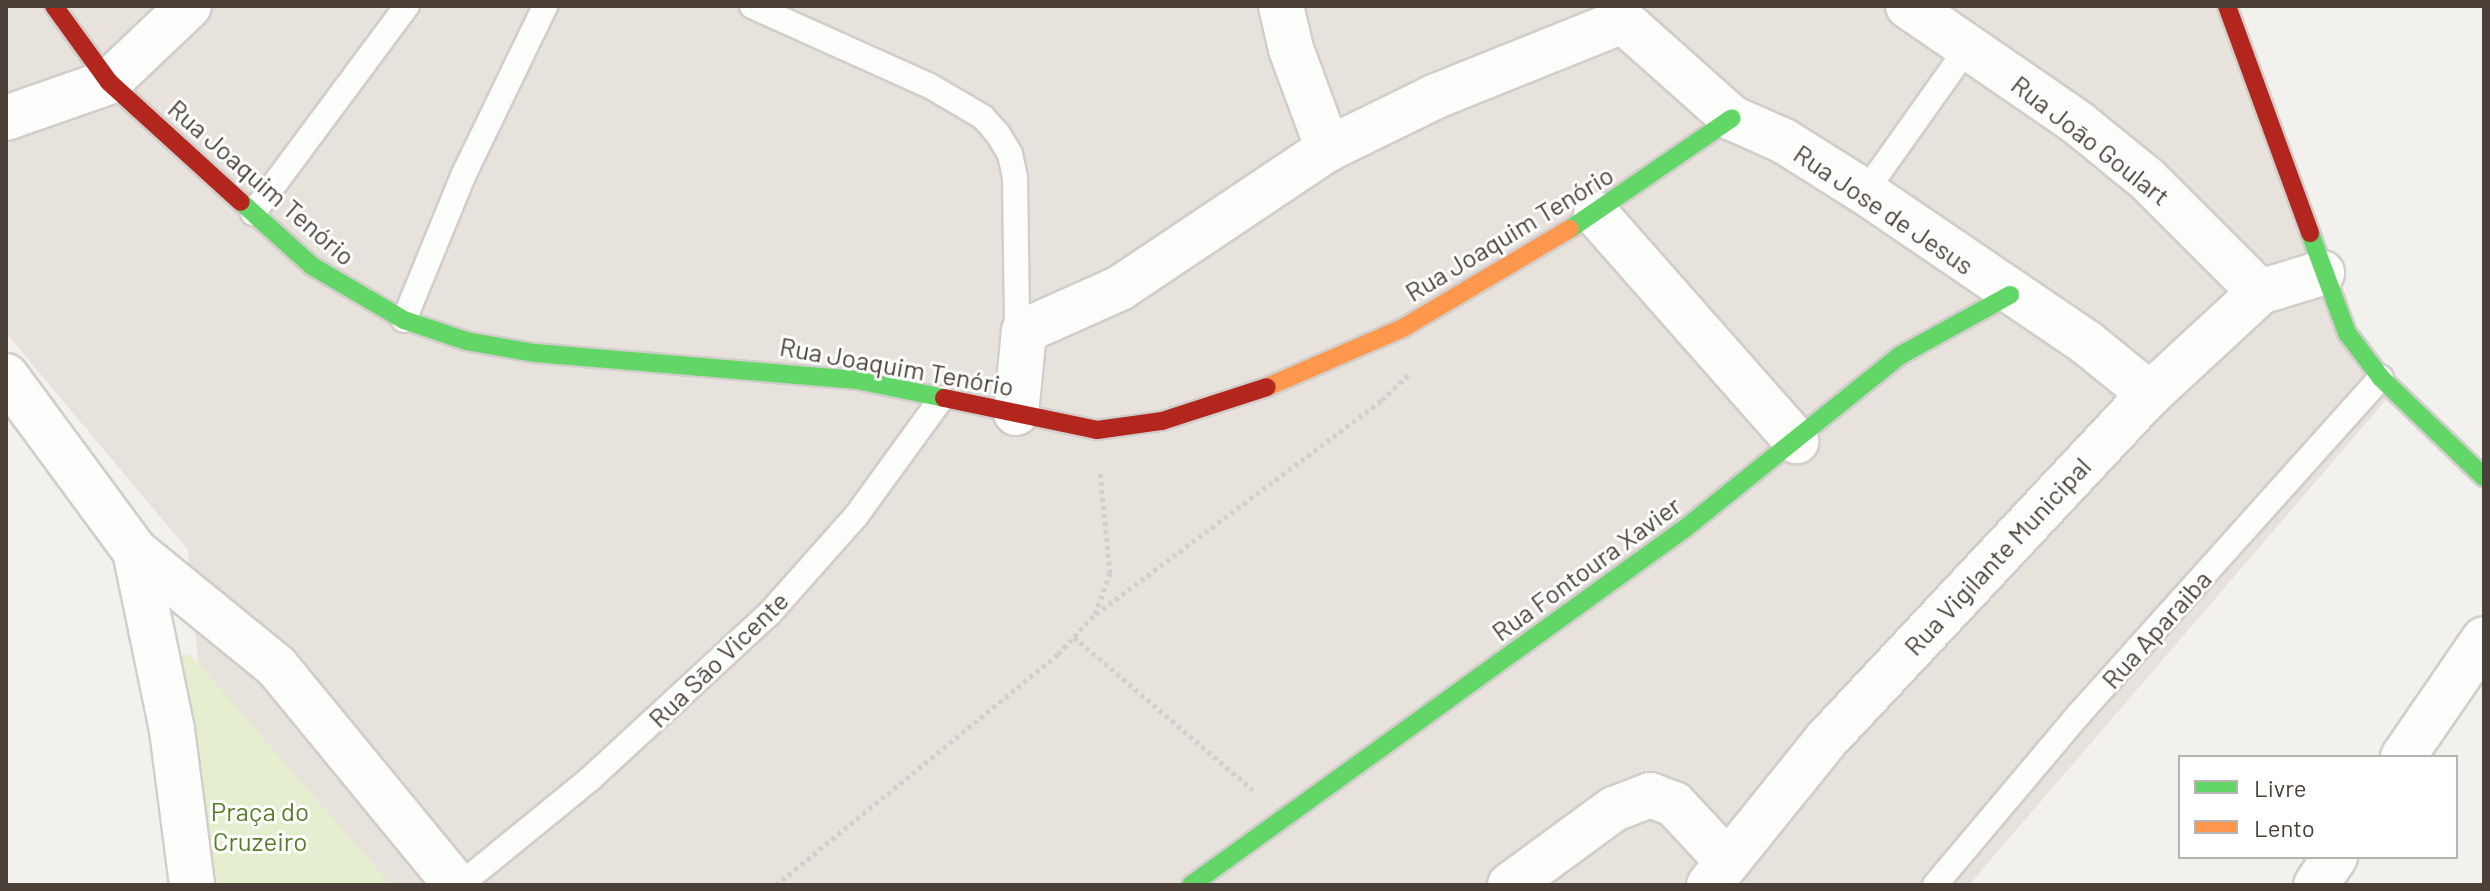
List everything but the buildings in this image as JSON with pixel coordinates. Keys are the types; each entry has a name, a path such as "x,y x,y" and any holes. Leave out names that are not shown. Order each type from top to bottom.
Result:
{"street":[{"name":"Rua Joaquim Tenório","path":"54,6 109,82 312,266 404,320 466,341 535,353 857,380 1097,430 1162,421 1234,402 1422,317 1596,214 1732,118"},
{"path":"6,118 109,82 189,6"},
{"path":"1281,6 1328,149"},
{"name":"Rua Joāo Goulart","path":"1908,6 2078,123 2147,179 2260,292"},
{"path":"2227,6 2322,273 2347,333 2381,378 2484,477"},
{"path":"1016,413 1024,331 1120,288 1328,149 1434,97 1623,14"},
{"name":"Rua Jose de Jesus","path":"1623,14 1732,118 1784,141 1865,192 2010,295 2087,343 2150,394"},
{"path":"1596,214 1796,441"},
{"name":"Rua Vigilante Municipal","path":"1718,874 1826,740 2150,394 2260,292 2322,273"},
{"name":"Rua Fontoura Xavier","path":"1191,885 1684,529 1899,356 2010,295"},
{"path":"6,376 135,551 277,667 458,885"},
{"path":"135,551 172,730 192,885"},
{"path":"2404,755 2484,639"},
{"path":"1510,885 1614,809 1650,795 1674,804 1718,874"},
{"path":"2316,885 2334,859"}],"lane":[{"path":"253,213 407,6"},
{"path":"404,320 463,176 545,6"},
{"path":"752,6 950,96 983,117 998,134 1010,154 1015,178 1017,317 1024,331"},
{"path":"1865,192 1968,47"},
{"name":"Rua Aparaiba","path":"1935,885 2079,714 2381,378"},
{"name":"Rua Sāo Vicente","path":"458,885 591,778 769,614 856,516 941,399"}],"path":[{"path":"776,885 1074,637 1095,614 1382,400 1422,361 1422,317"},
{"path":"1095,614 1110,573 1097,430"},
{"path":"1074,637 1286,819"}],"shaded area":[{"path":"6,6 2230,6 2351,339 2397,387 1969,885 218,885 188,550 6,333"}],"green space":[{"name":"Praça do Cruzeiro","path":"190,654 391,885 208,885 175,657"}],"traffic: fast":[{"path":"1570,229 1732,118"},
{"path":"241,202 312,266 404,320 466,341 535,353 857,380 944,398"},
{"path":"2310,233 2347,333 2381,378 2484,477"},
{"path":"1191,885 1684,529 1899,356 2010,295"}],"traffic: slow":[{"path":"1267,387 1403,328 1570,229"}],"traffic: jam":[{"path":"54,6 109,82 241,202"},
{"path":"2227,6 2310,233"},
{"path":"944,398 1097,430 1162,421 1267,387"}]}
